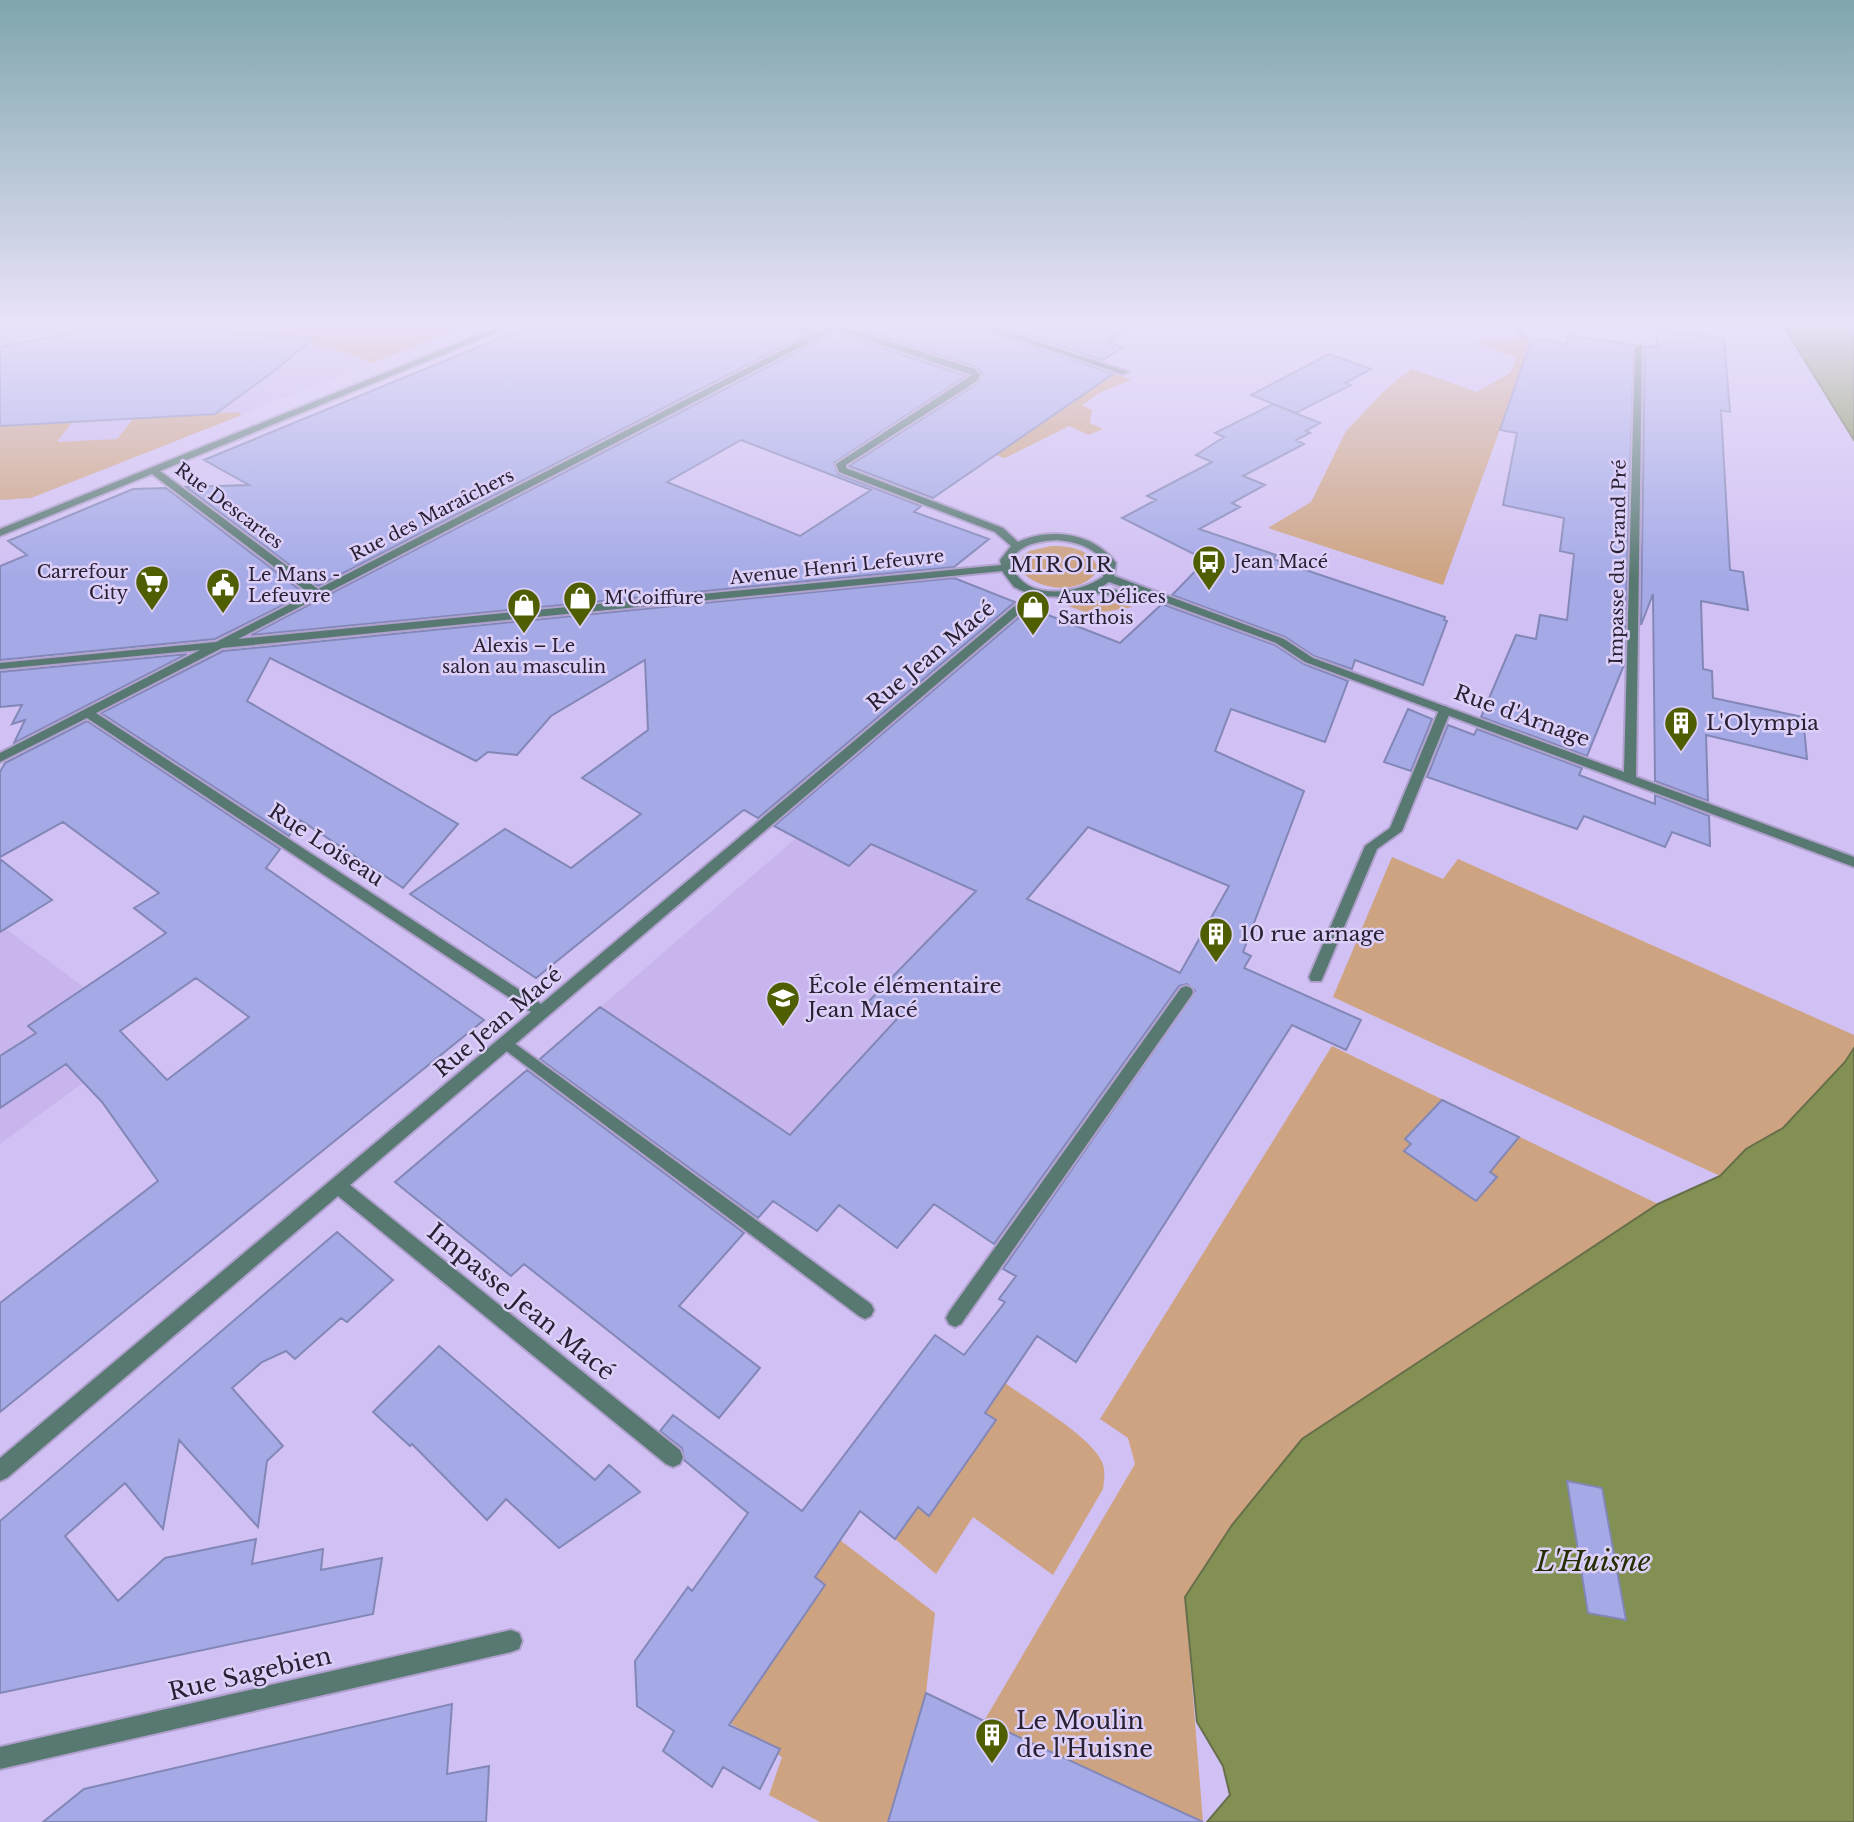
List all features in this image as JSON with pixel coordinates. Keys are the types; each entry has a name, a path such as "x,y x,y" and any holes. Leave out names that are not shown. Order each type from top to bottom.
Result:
{"street":[{"path":"0,533 311,407"},
{"name":"Rue des Maraîchers","path":"0,758 679,407"},
{"path":"930,407 841,464 842,470 999,530 1017,546"},
{"name":"Impasse du Grand Pré","path":"1630,779 1638,407"},
{"name":"Rue Descartes","path":"154,471 317,594"},
{"path":"1050,538 1086,543 1097,548 1111,563 1108,579 1092,590 1069,595 1038,592 1013,580 1005,568 1005,560 1017,546 1050,538"},
{"name":"Avenue Henri Lefeuvre","path":"0,666 1005,568"},
{"name":"Rue d'Arnage","path":"1108,579 1280,641 1309,660 1852,861"},
{"name":"Rue d'Arnage","path":"1092,590 1175,602"},
{"name":"Rue Jean Macé","path":"0,1471 1038,592"},
{"path":"1317,977 1371,846 1395,831 1445,710"},
{"name":"Rue Loiseau","path":"87,713 542,1012"},
{"path":"955,1318 1186,992"},
{"path":"506,1043 865,1310"},
{"name":"Impasse Jean Macé","path":"338,1186 673,1457"},
{"name":"Rue Sagebien","path":"0,1758 511,1641"}],"shaded area":[{"path":"0,407 261,407 31,498 0,500"},
{"path":"1065,407 1086,407 1092,410 1090,423 1103,429 1089,435 1069,426 1005,458 995,455"},
{"path":"1369,407 1508,407 1443,585 1268,528 1311,502 1346,431"},
{"path":"237,412 242,415 31,498 0,500 0,426 72,422 57,442 117,439 133,419"},
{"path":"1051,546 1083,552 1093,559 1097,572 1080,584 1059,588 1038,583 1021,571 1022,557 1029,551"},
{"path":"1100,600 1133,607 1091,614 1068,606"},
{"name":"École élémentaire Jean Macé","path":"850,791 919,850 1079,922 817,1231 553,1048"},
{"path":"1392,857 1443,879 1458,859 1854,1035 1854,1048 1845,1062 1799,1113 1783,1128 1746,1149 1720,1176 1333,997"},
{"path":"6,929 85,988 29,1026 84,1082 0,1144 0,932"},
{"path":"1332,1046 1658,1204 1302,1439 1185,1597 1203,1822 984,1721 1135,1464 1128,1438 1100,1419"},
{"path":"1005,1383 1086,1441 1102,1462 1103,1489 1053,1575 973,1517 936,1574 895,1539 918,1507 929,1516 995,1421 985,1413"},
{"path":"840,1540 935,1613 926,1693 888,1822 820,1822 769,1795 782,1757 777,1754 779,1749 717,1715 746,1700 825,1585 815,1577"}],"water":[{"path":"1834,407 1854,407 1854,440"},
{"name":"L'Huisne","path":"1854,1048 1854,1822 1207,1822 1230,1795 1223,1766 1197,1722 1185,1597 1232,1525 1302,1439 1658,1204 1720,1176 1746,1149 1783,1128 1845,1062"}],"building":[{"path":"0,407 225,407 215,414 0,426"},
{"path":"333,407 665,407 318,586 186,487 249,485 204,460"},
{"path":"690,407 919,407 834,463 838,474 921,506 914,512 989,539 954,567 251,635","holes":["741,440 871,490 800,536 667,482"]},
{"path":"941,407 1065,407 933,498 849,466"},
{"path":"1267,407 1280,407 1320,423 1306,431 1310,433 1296,440 1304,444 1243,476 1265,485 1232,503 1240,507 1199,529 1276,555 1273,559 1445,617 1444,620 1447,621 1423,685 1355,660 1352,669 1314,656 1285,637 1172,595 1206,560 1122,518 1156,500 1147,496 1212,462 1196,455 1224,437 1215,433"},
{"path":"1281,407 1308,407 1296,413"},
{"path":"1508,407 1632,407 1624,665 1587,756 1481,717 1516,635 1536,639 1540,615 1567,620 1574,554 1560,551 1564,518 1503,505 1517,433 1500,430"},
{"path":"1644,407 1730,407 1730,412 1721,410 1730,570 1743,572 1748,610 1701,601 1703,669 1712,671 1713,698 1803,717 1807,759 1706,735 1708,801 1655,781 1653,594 1641,625"},
{"path":"166,488 305,594 215,639 0,660 0,566 27,555 8,541 133,489"},
{"path":"954,578 1015,602 758,818 744,810 741,812 536,978 410,894 505,829 571,868 641,814 582,778 648,730 645,660 551,716 517,755 488,752 476,761 270,658 247,701 458,824 403,888 300,820 289,836 101,713 223,651"},
{"path":"1162,604 1275,645 1304,664 1348,681 1325,742 1231,709 1215,751 1304,791 1243,952 1251,956 1244,968 1361,1020 1346,1050 1292,1025 1076,1362 1037,1336 985,1413 996,1420 929,1516 918,1507 895,1539 860,1511 815,1577 825,1585 729,1725 780,1749 760,1789 723,1767 712,1787 663,1751 674,1731 637,1706 635,1661 688,1587 692,1591 748,1513 684,1460 682,1448 660,1431 673,1415 802,1511 935,1335 964,1355 1005,1302 999,1299 1016,1276 1003,1269 1195,991 1187,984 1179,986 994,1244 934,1204 897,1248 839,1205 817,1231 773,1201 758,1218 540,1059 600,1007 790,1135 897,1019 868,1002 976,891 871,844 849,866 774,826 1030,608 1120,643","holes":["1088,827 1229,886 1180,973 1027,899"]},
{"path":"187,654 14,743 25,720 12,724 22,705 0,707 0,672"},
{"path":"1408,709 1432,719 1411,771 1384,762"},
{"path":"87,721 280,849 266,868 484,1020 0,1412 0,1303 158,1181 102,1102 66,1064 0,1108 0,1056 36,1033 28,1026 166,933 134,908 159,893 63,822 0,857 0,772 5,763","holes":["196,978 249,1017 167,1080 120,1031"]},
{"path":"1448,725 1474,735 1477,729 1582,768 1579,775 1655,804 1655,795 1709,816 1710,846 1672,832 1665,847 1584,816 1577,829 1427,777"},
{"path":"0,859 52,900 0,932"},
{"path":"527,1070 744,1233 679,1306 760,1368 719,1418 524,1264 511,1276 395,1182"},
{"path":"1442,1100 1519,1137 1490,1172 1497,1177 1476,1201 1404,1151 1411,1144 1405,1139"},
{"path":"337,1232 393,1280 347,1322 341,1318 295,1359 286,1351 262,1362 232,1388 283,1446 267,1461 258,1527 179,1440 163,1529 125,1483 65,1536 118,1601 165,1558 256,1539 252,1564 323,1549 321,1570 382,1558 373,1614 0,1693 0,1521"},
{"path":"439,1346 595,1480 609,1465 640,1492 559,1548 506,1499 487,1520 412,1444 410,1446 373,1412"},
{"path":"1567,1481 1602,1488 1626,1620 1588,1613"},
{"name":"Le Moulin de l'Huisne","path":"926,1693 984,1721 1203,1822 888,1822"},
{"path":"452,1704 447,1774 489,1766 486,1822 43,1822 84,1789"}],"place":[{"name":"Jean Macé","path":"1209,592"},
{"name":"Carrefour City","path":"152,612"},
{"name":"Le Mans - Lefeuvre","path":"223,615"},
{"name":"M'Coiffure","path":"580,628"},
{"name":"Alexis – Le salon au masculin","path":"524,635"},
{"name":"Aux Délices Sarthois","path":"1033,637"},
{"name":"L'Olympia","path":"1681,753"},
{"name":"10 rue arnage","path":"1216,964"},
{"name":"École élémentaire Jean Macé","path":"783,1028"},
{"name":"Le Moulin de l'Huisne","path":"992,1765"}],"district":[{"name":"MIROIR","path":"1062,565"}]}
